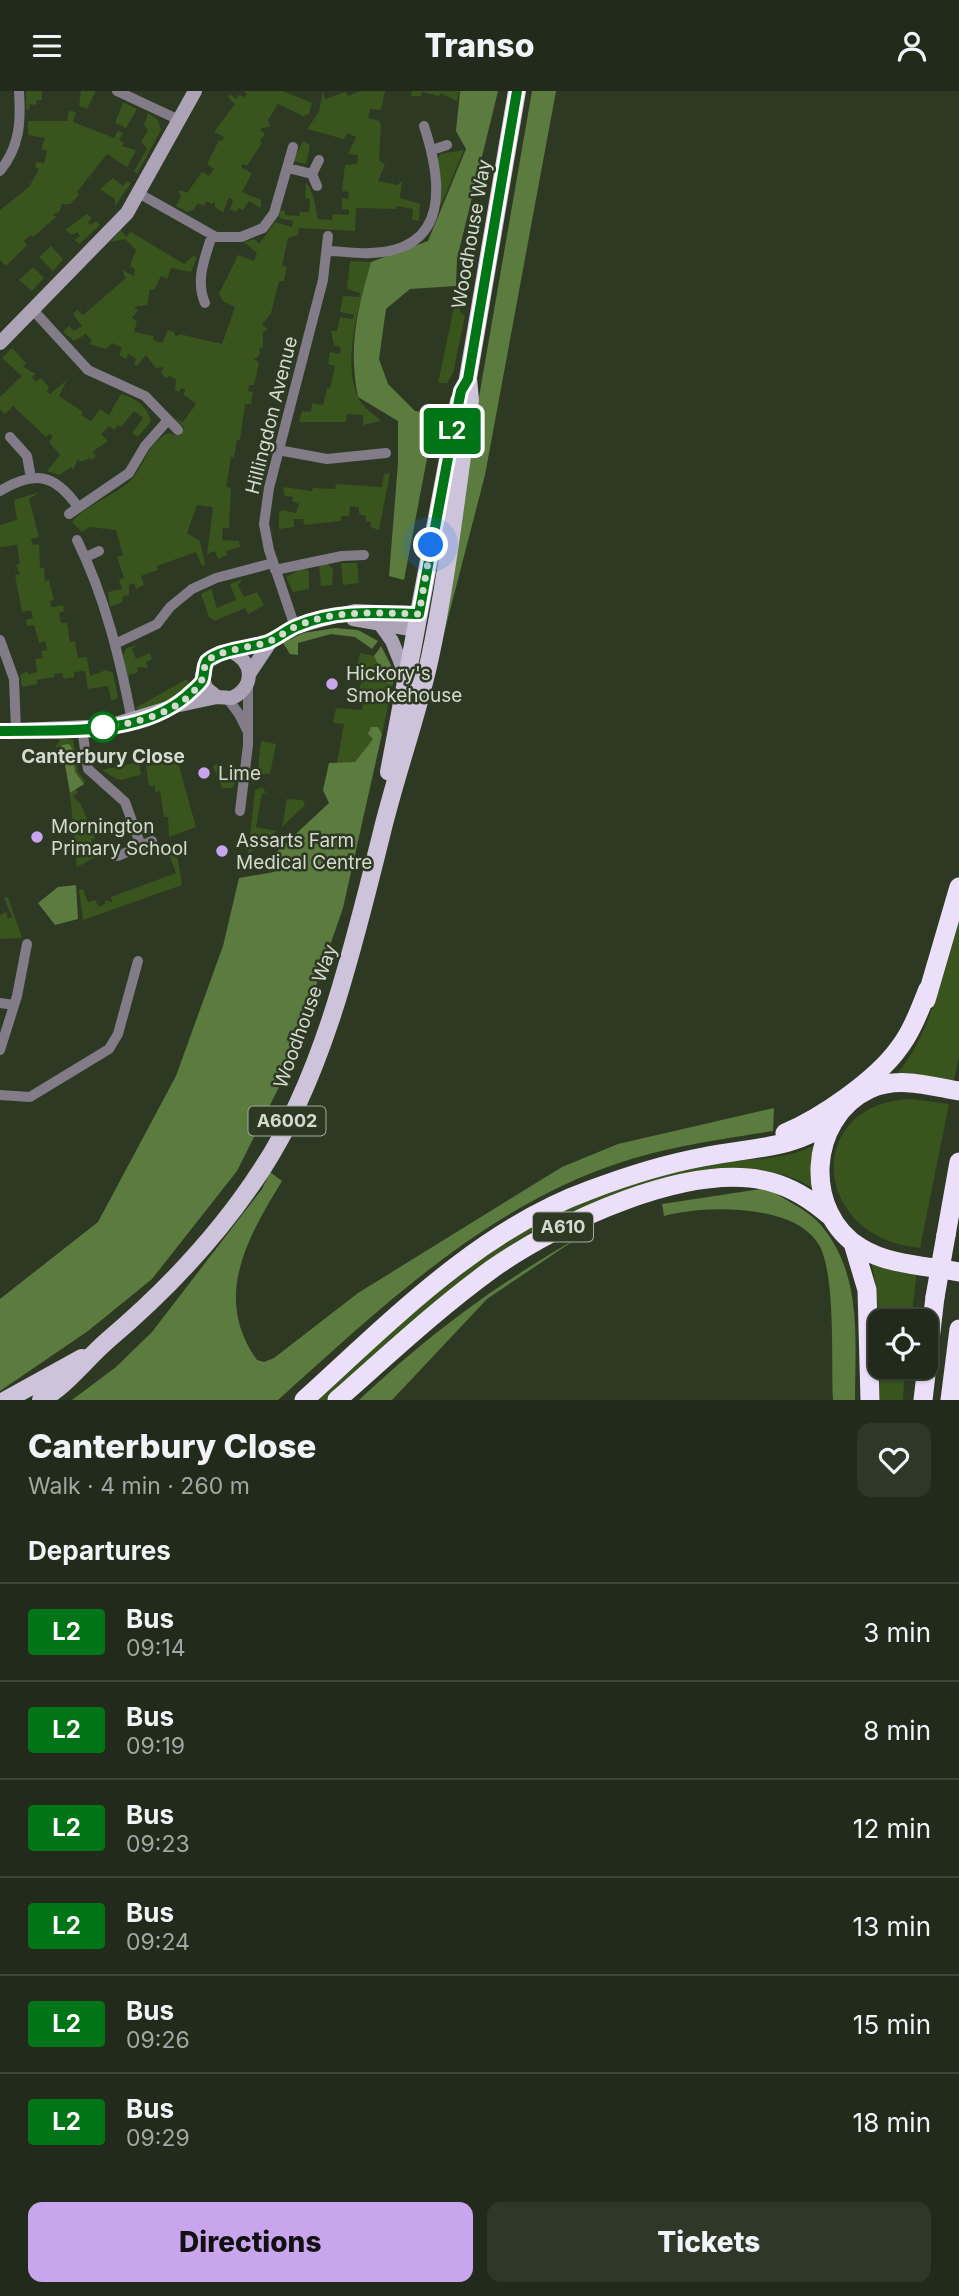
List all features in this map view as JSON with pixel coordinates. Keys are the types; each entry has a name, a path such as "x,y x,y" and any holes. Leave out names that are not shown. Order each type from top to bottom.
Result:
{"highway":[{"path":"959,887 919,1025 906,1053 889,1075 835,1120 819,1160 820,1186 830,1216 853,1243 877,1256 959,1272"},
{"path":"740,1151 801,1126 871,1077 907,1037 928,989"},
{"path":"870,1089 902,1082 959,1091"},
{"name":"A610","path":"303,1400 459,1265 526,1220 556,1204 613,1182 691,1160 794,1143 835,1120"},
{"path":"923,1400 935,1297 959,1162"},
{"name":"A610","path":"337,1400 491,1270 545,1236 613,1205 692,1183 752,1179 795,1192 830,1216"},
{"path":"853,1243 867,1290 870,1400"},
{"path":"950,1400 959,1329"}],"main road":[{"name":"Woodhouse Way","path":"41,1400 58,1390 92,1354 170,1284 218,1229 263,1168 309,1076 354,948 382,831 431,652 445,584 467,419 468,379 517,93"},
{"name":"Woodhouse Way","path":"382,831 392,748 420,623 455,420 461,391 468,379"},
{"name":"A6002","path":"420,623 429,619 454,468 467,419"},
{"path":"420,623 431,652"},
{"name":"Woodhouse Way","path":"5,1400 92,1354"}],"street":[{"path":"0,171 9,159 19,136 19,91"},
{"path":"117,91 177,119"},
{"path":"0,343 105,238 140,194 177,119 195,91"},
{"path":"327,251 382,252 414,241 424,234 433,217 438,188 432,150 424,125"},
{"path":"432,150 447,145"},
{"path":"140,194 212,235 230,239 263,228 274,212 293,147"},
{"path":"317,186 312,174 319,160"},
{"path":"288,168 312,174"},
{"path":"205,303 196,294 212,235"},
{"name":"Hillingdon Avenue","path":"295,627 274,567 264,524 278,450 323,280 328,236"},
{"path":"33,310 88,370 145,396 178,430"},
{"path":"1,491 31,478 59,484 74,510 129,473 145,446 168,420"},
{"path":"10,437 27,456 31,478"},
{"path":"373,440 374,454"},
{"path":"278,450 327,459 386,453"},
{"path":"77,540 86,557 116,644 132,721"},
{"path":"346,542 346,555"},
{"path":"86,557 99,551"},
{"path":"116,644 151,628 192,589 216,578 346,555 364,555"},
{"path":"175,706 203,680 207,661 221,652 232,652 271,641 295,627 355,611 420,623"},
{"path":"330,617 380,624 420,623"},
{"path":"380,624 392,641 406,676"},
{"path":"0,640 14,678 16,730"},
{"path":"0,731 82,729 132,721 175,706 237,696 271,641"},
{"path":"232,652 243,659 249,679 248,732 238,803"},
{"path":"203,680 209,691 222,698 239,714 248,732"},
{"path":"82,729 88,769 125,802 147,843 118,856"},
{"path":"0,1050 14,1005 27,944"},
{"path":"0,1095 30,1097 109,1049 118,1034 138,961"},
{"path":"0,1003 14,1005"}],"green space":[{"path":"26,91 42,91 42,100 37,100 36,105 30,104 29,110 26,109"},
{"path":"81,91 96,91 87,109 79,106"},
{"path":"244,91 283,91 312,103 309,114 303,116 278,104 268,120 270,126 260,129 265,134 260,141 262,143 247,166 243,164 241,167 252,173 242,192 261,200 261,208 249,201 243,210 239,208 236,212 230,209 233,200 229,198 223,212 215,207 215,202 211,204 207,201 203,206 198,203 193,210 187,212 176,206 181,196 178,192 180,190 187,193 202,172 209,176 214,169 207,164 219,140 222,141 224,137 214,132 235,104 228,97 230,94 236,99 239,95 245,97 247,94"},
{"path":"323,91 325,99 346,92 348,96 360,91 385,91 381,110 370,109 368,118 379,121 381,125 379,160 385,165 378,181 398,185 402,181 400,198 420,204 419,221 412,220 413,209 397,206 396,209 356,208 355,231 299,228 298,235 288,238 282,266 287,267 284,281 279,281 271,313 262,325 268,329 263,332 263,348 260,348 259,356 254,359 259,363 254,385 249,385 248,391 253,392 251,404 245,404 240,440 237,440 234,457 231,457 226,487 231,488 229,528 223,528 222,540 239,541 240,547 226,551 227,555 218,559 215,551 207,554 213,507 197,505 187,533 200,541 205,564 202,566 196,552 157,566 158,570 141,576 144,585 136,589 134,583 129,585 129,595 123,596 122,602 110,607 108,592 122,589 119,580 124,578 117,557 123,555 116,530 90,527 82,532 72,522 85,510 131,480 156,442 169,433 175,435 185,428 176,419 183,422 196,404 183,394 186,390 175,390 176,379 169,376 166,378 161,373 164,367 156,368 146,355 137,366 134,364 136,359 129,354 126,359 119,355 122,348 112,343 106,349 89,344 92,341 86,334 74,341 63,332 69,326 74,331 82,326 73,314 77,310 83,315 126,278 122,270 134,276 135,269 130,266 136,250 125,239 110,242 121,230 126,237 131,232 184,264 193,256 197,257 191,272 171,268 167,279 161,276 154,290 150,289 147,305 134,307 138,310 132,318 137,321 134,332 154,336 153,340 162,343 168,330 174,332 176,337 179,334 222,344 235,307 224,302 219,294 238,255 254,261 257,253 244,242 255,239 259,244 275,222 292,227 293,221 279,218 280,210 285,211 285,215 299,216 300,212 309,212 310,199 305,198 306,183 313,196 318,219 332,220 333,214 349,215 349,210 342,209 342,198 348,199 349,192 342,191 345,165 357,164 358,155 348,154 356,137 347,133 344,139 307,129 319,112"},
{"path":"412,91 459,91 457,101 440,93 439,96 422,92 421,96 411,96"},
{"path":"460,91 498,91 457,259 456,286 410,289 386,309 379,359 388,384 415,411 431,413 432,432 404,580 389,576 398,463 398,421 358,397 354,345 371,262 428,241 466,149 456,131"},
{"path":"532,91 556,91 485,475 426,703"},
{"path":"123,102 137,109 126,128 115,123"},
{"path":"69,111 76,112 73,122 114,138 118,131 123,133 119,140 124,143 122,146 136,150 127,167 107,154 77,192 79,195 70,204 62,204 59,212 53,214 56,217 33,237 30,235 24,241 27,245 6,266 0,260 0,210 29,187 39,169 35,167 36,162 44,163 47,151 41,149 45,138 28,135 28,121 67,121"},
{"path":"148,113 158,120 161,130 137,174 134,171 147,149 141,142 148,130 144,125"},
{"path":"303,141 310,145 306,164 293,161"},
{"path":"464,150 441,205 438,206 437,161 440,154"},
{"path":"113,178 123,186 127,181 131,183 115,206 115,199 100,189"},
{"path":"87,214 92,218 88,222 90,225 96,221 100,225 79,244 75,240 80,236 77,232 72,235 65,230"},
{"path":"51,246 63,259 53,271 39,257"},
{"path":"350,261 371,262 354,330 351,366 360,401 381,421 363,425 363,415 347,414 346,422 299,422 302,411 311,412 312,403 323,405 327,388 330,389 335,366 328,364 330,352 340,354 341,347 334,345 331,331 337,331 340,317 353,319 354,315 340,312 343,296 359,297 360,293 347,289"},
{"path":"33,267 44,278 32,291 19,280"},
{"path":"461,304 460,311 465,316 453,373 447,383 438,383 454,307"},
{"path":"12,348 26,363 23,367 36,374 32,377 36,382 41,378 49,387 47,391 50,394 67,380 59,396 83,412 81,415 91,421 100,409 109,415 121,394 140,403 151,421 138,437 132,433 143,418 134,411 121,427 118,425 114,430 109,426 101,434 108,441 92,452 96,456 91,460 89,458 81,462 78,459 73,470 71,467 59,475 47,471 60,455 49,442 53,436 49,434 46,437 13,406 5,414 0,409 0,397 22,376 2,358"},
{"path":"390,473 379,530 370,527 371,522 366,521 366,516 359,514 359,507 350,506 349,516 341,516 341,521 304,525 303,519 294,519 294,527 279,529 279,513 282,510 296,513 299,504 292,501 293,497 285,496 283,487 312,491 313,488 335,489 336,484 382,487 384,474"},
{"path":"40,492 29,499 39,537 31,539 33,545 39,544 40,568 44,568 45,581 49,580 54,600 50,601 51,607 63,605 64,611 59,613 61,623 67,623 70,642 75,641 78,658 87,657 90,676 106,670 113,673 118,697 115,700 111,700 108,686 88,689 85,671 74,672 74,677 64,679 62,673 54,674 54,677 37,680 37,684 22,687 20,675 27,671 28,674 37,672 35,659 43,658 41,651 47,650 45,641 39,643 34,625 27,626 26,620 33,618 31,610 22,612 15,575 20,574 16,565 20,564 17,545 0,547 0,525 17,520 14,500"},
{"path":"327,563 333,569 332,585 321,586 319,565"},
{"path":"341,563 357,563 359,583 343,585"},
{"path":"302,568 309,571 309,589 293,592 286,577"},
{"path":"243,579 238,585 244,597 257,592 264,605 248,614 245,608 214,621 209,617 201,594 211,589 217,608 236,600 230,584"},
{"path":"335,628 358,630 378,641 372,649 355,637 331,634 298,643 298,655 290,654 283,643 303,633"},
{"path":"137,645 132,649 136,659 150,653 152,659 146,662 148,668 137,667 138,672 129,675 129,683 123,655 127,648"},
{"path":"381,646 391,665 393,684 382,681 377,676 379,666 374,656"},
{"path":"360,653 374,656 393,683 382,734 378,727 374,738 355,762 337,763 344,724 333,723 336,708 362,710 365,694 359,693 362,678 355,676"},
{"path":"187,679 189,683 172,701 143,712 135,708"},
{"path":"371,727 378,727 382,734 343,908 285,1075 237,1171 152,1279 88,1331 0,1391 0,1299 98,1222 176,1076 223,946 239,878 274,872 270,858 329,803 323,790 329,763 355,762 373,739 368,734"},
{"path":"61,738 73,740 78,772 85,781 84,784 75,773 73,750 63,745 55,748"},
{"path":"261,741 276,744 270,774 262,774 258,769"},
{"path":"69,744 73,750 75,772 84,784 70,793 65,765 58,753 62,745"},
{"path":"177,759 196,827 169,837 168,817 164,817 160,791 155,792 155,786 149,786 146,766"},
{"path":"139,762 141,775 124,779 114,778 102,770"},
{"path":"217,764 222,777 235,782 232,788 222,788 213,766"},
{"path":"262,787 266,793 262,793 256,827 277,831 248,854 255,790"},
{"path":"76,789 78,793 73,796 80,803 95,838 91,840 99,855 77,867 70,793"},
{"path":"287,799 303,800 305,805 282,827"},
{"path":"169,854 177,855 182,885 83,920 79,890 83,889 88,902 95,900 99,907 105,904 105,900 112,902 111,897 176,873"},
{"path":"76,885 78,919 55,925 38,903 58,887"},
{"path":"8,897 22,938 0,939 0,915 6,912 8,919 12,917 4,898"},
{"path":"959,916 959,1057 953,1084 893,1078 906,1062 927,1023"},
{"path":"911,1099 949,1104 920,1248 884,1239 857,1221 840,1198 834,1171 837,1145 851,1123 876,1106"},
{"path":"774,1108 773,1131 643,1155 556,1189 512,1213 430,1269 352,1333 278,1400 72,1400 116,1367 152,1332 262,1189 270,1172 282,1181 247,1246 236,1290 237,1313 244,1337 257,1360 264,1362 274,1358 358,1293 562,1167 618,1144"},
{"path":"820,1142 817,1191 781,1174 744,1169 707,1174 611,1198 557,1218 494,1256 465,1278 408,1325 327,1400 318,1400 389,1335 462,1274 500,1246 541,1222 584,1200 629,1183 706,1165 783,1156"},
{"path":"767,1188 815,1219 834,1243 844,1264 854,1308 855,1400 833,1400 832,1320 828,1276 819,1245 807,1231 770,1214 748,1211 702,1210 664,1216 662,1204"},
{"path":"579,1237 487,1299 392,1400 359,1400 464,1312"},
{"path":"871,1260 917,1271 912,1309 877,1309"},
{"path":"879,1379 904,1379 903,1400 880,1400"}],"bus line":[{"name":"L2","path":"0,731 73,730 109,726 157,714 175,706 191,692 203,680 207,661 221,652 232,652 271,641 295,627 355,611 419,614 461,391 468,379 517,91"}],"place":[{"name":"Hickory's Smokehouse","path":"332,684"},
{"name":"Canterbury Close","path":"103,727"},
{"name":"Lime","path":"204,773"},
{"name":"Mornington Primary School","path":"37,837"},
{"name":"Assarts Farm Medical Centre","path":"222,851"}],"route":[{"path":"103,727 157,714 175,706 203,680 207,661 221,652 232,652 271,641 295,627 355,611 419,614 431,545"}]}
